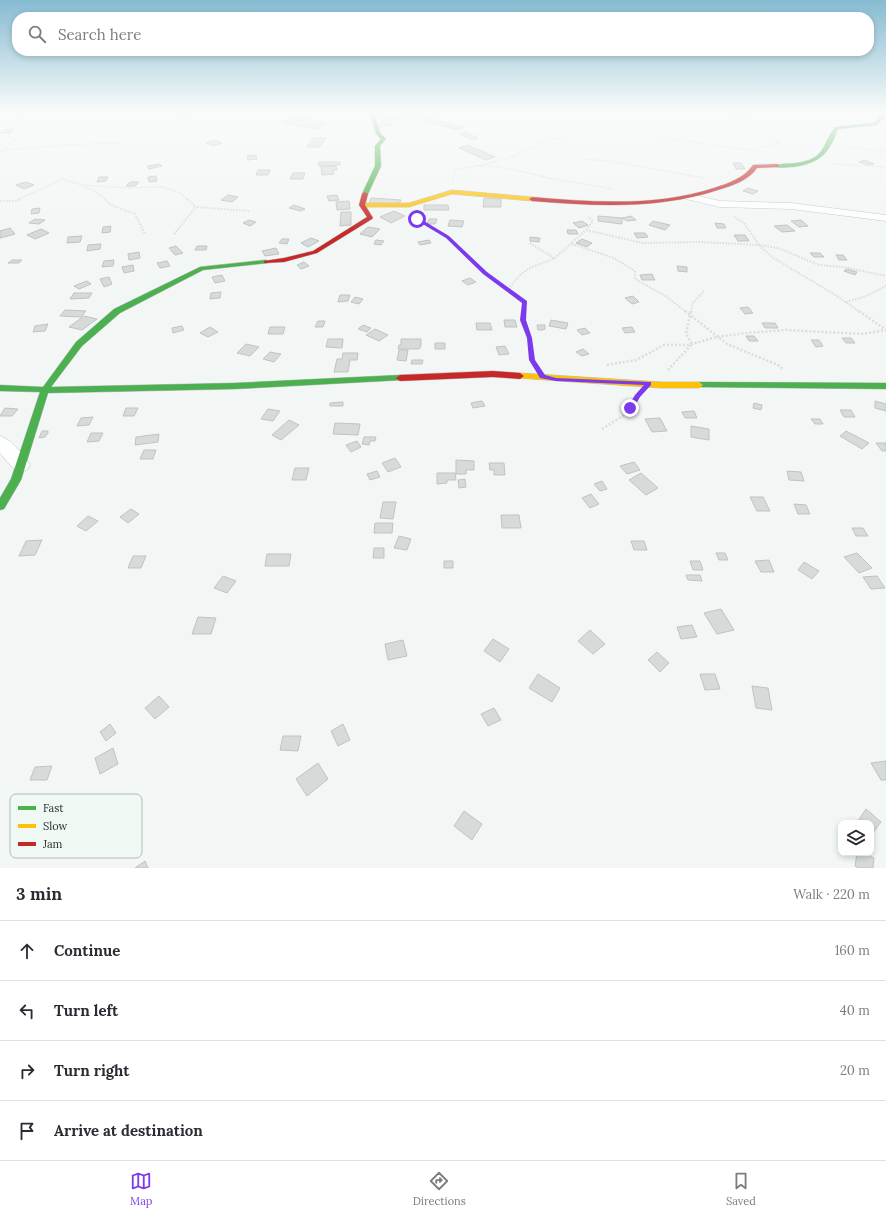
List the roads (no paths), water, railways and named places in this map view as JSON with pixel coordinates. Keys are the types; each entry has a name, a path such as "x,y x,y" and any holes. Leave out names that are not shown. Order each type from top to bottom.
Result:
{"street":[{"path":"0,506 16,480 45,390 79,344 117,312 153,292 202,268 284,260 315,252 370,218 362,205 363,197 378,166 377,152"},
{"path":"362,205 409,205 452,192 598,204 650,202 690,197 729,185 747,174 755,166 804,163 815,160 823,152"},
{"path":"690,197 720,204 791,206 886,218"},
{"path":"0,388 45,390 235,386 493,374 649,384 886,386"},
{"path":"0,442 21,465"}]}
